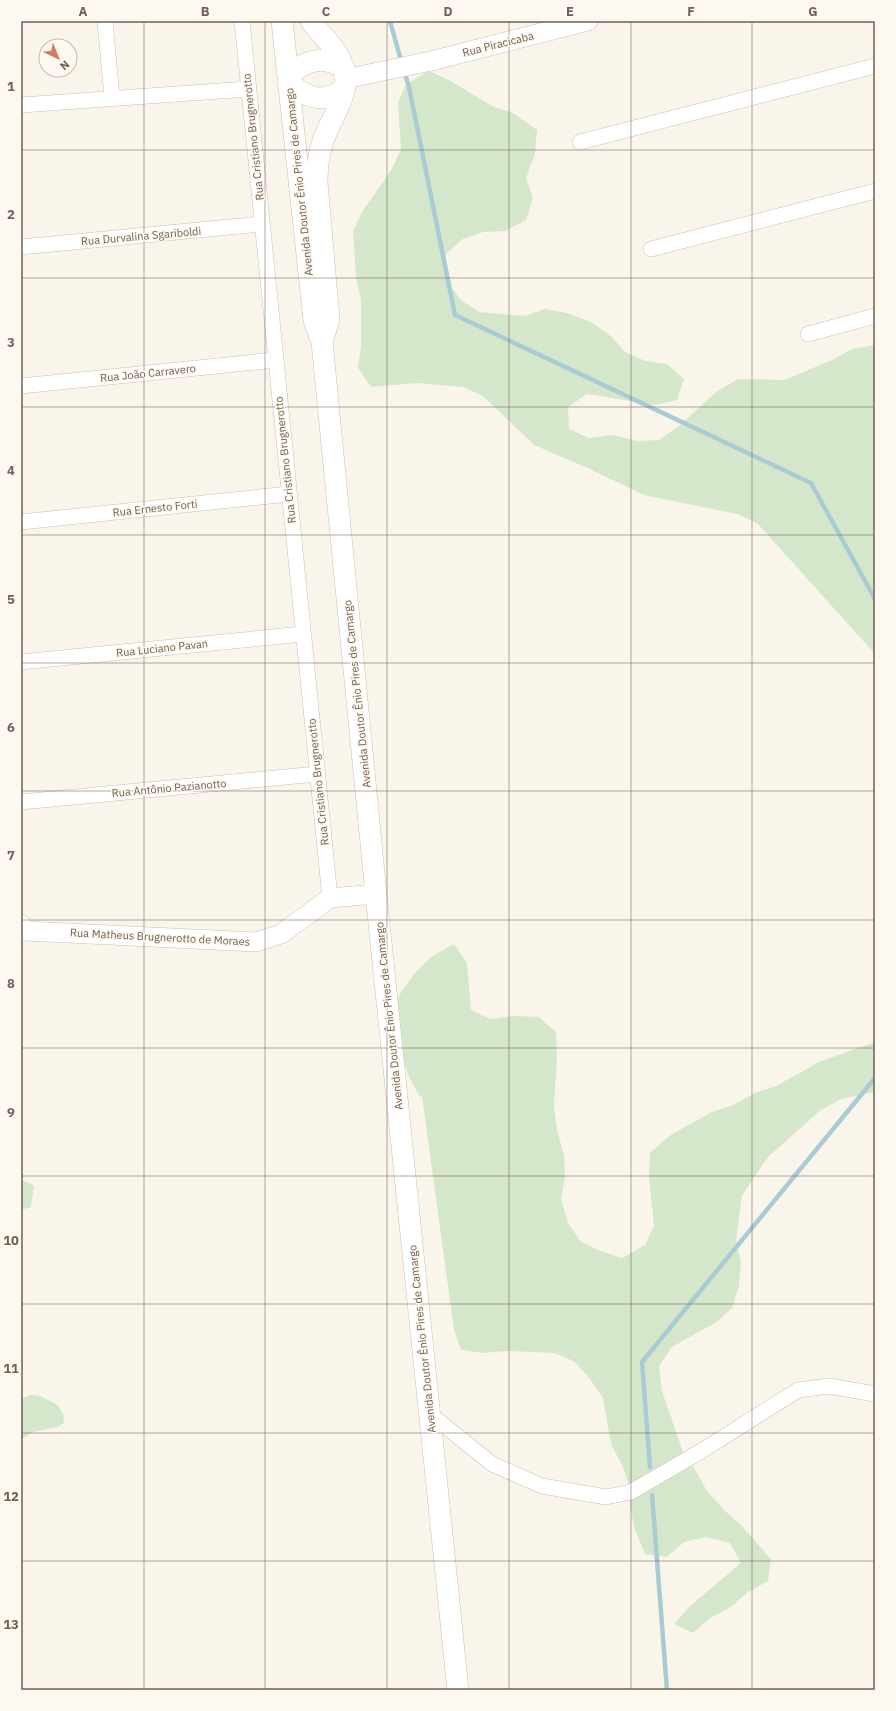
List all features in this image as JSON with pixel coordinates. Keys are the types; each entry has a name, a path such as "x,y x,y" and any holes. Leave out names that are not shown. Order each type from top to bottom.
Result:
{"main road":[{"name":"Avenida Doutor Ênio Pires de Camargo","path":"282,21 314,320 322,342 376,894 458,1690"},
{"path":"310,21 334,48 345,78"},
{"path":"317,60 331,62 345,78 333,96 318,98 302,93 288,80 301,65 317,60"},
{"name":"Avenida Doutor Ênio Pires de Camargo","path":"322,342 329,319 317,190 317,170 323,142 328,128 340,106 345,78"}],"street":[{"path":"105,21 112,98"},
{"name":"Rua Cristiano Brugnerotto","path":"242,21 330,898"},
{"name":"Rua Piracicaba","path":"345,78 431,61 588,21"},
{"path":"580,142 875,66"},
{"path":"21,104 248,88"},
{"path":"651,249 875,191"},
{"name":"Rua Durvalina Sgariboldi","path":"21,247 262,224"},
{"path":"808,334 875,316"},
{"name":"Rua João Carravero","path":"21,386 275,360"},
{"name":"Rua Ernesto Forti","path":"21,522 289,494"},
{"name":"Rua Luciano Pavan","path":"21,662 303,634"},
{"name":"Rua Antônio Pazianotto","path":"21,802 317,774"},
{"path":"330,898 376,894"},
{"name":"Rua Matheus Brugnerotto de Moraes","path":"24,928 256,942 280,934 330,898"},
{"path":"430,1414 492,1464 542,1486 606,1497 631,1492 703,1450 798,1390 829,1386 875,1394"}],"green space":[{"path":"429,71 449,80 492,106 513,113 537,130 535,154 526,178 533,198 526,220 505,231 483,232 463,239 446,254 445,278 460,299 479,312 525,316 545,309 567,313 591,322 610,335 625,352 645,361 667,364 684,379 677,400 655,405 587,394 568,407 569,429 589,438 613,435 637,441 659,440 680,425 716,392 738,379 784,380 832,360 852,349 875,345 875,654 757,523 737,514 644,495 534,445 483,396 463,387 417,383 371,387 358,368 361,346 361,300 356,277 353,231 362,212 392,169 401,149 398,103 406,84"},
{"path":"454,944 467,963 471,1010 490,1019 515,1016 539,1017 556,1032 557,1058 554,1106 557,1130 564,1155 565,1177 561,1199 568,1223 581,1242 622,1258 645,1245 654,1226 649,1177 650,1153 669,1136 712,1112 733,1105 755,1093 776,1086 819,1062 875,1042 875,1092 841,1099 821,1110 768,1157 742,1196 736,1240 741,1262 739,1286 732,1308 715,1323 672,1347 659,1366 662,1391 683,1452 707,1491 724,1510 741,1525 771,1559 768,1581 748,1592 731,1607 710,1618 693,1633 674,1624 689,1607 741,1563 730,1543 706,1537 684,1542 667,1557 645,1554 635,1530 630,1507 629,1485 622,1465 611,1444 603,1398 590,1379 575,1362 555,1353 507,1351 483,1353 461,1350 454,1330 422,1096 420,1097 409,1077 402,1056 393,1012 401,992 415,973 431,957"},
{"path":"21,1179 34,1186 31,1207 21,1210"},
{"path":"31,1395 40,1396 58,1405 63,1414 64,1423 58,1427 33,1432 21,1440 21,1399"}],"waterway":[{"path":"390,21 402,64"},
{"path":"404,71 409,87 455,315 811,483 875,599"},
{"path":"650,1467 642,1362 875,1078"},
{"path":"652,1495 667,1690"}]}
